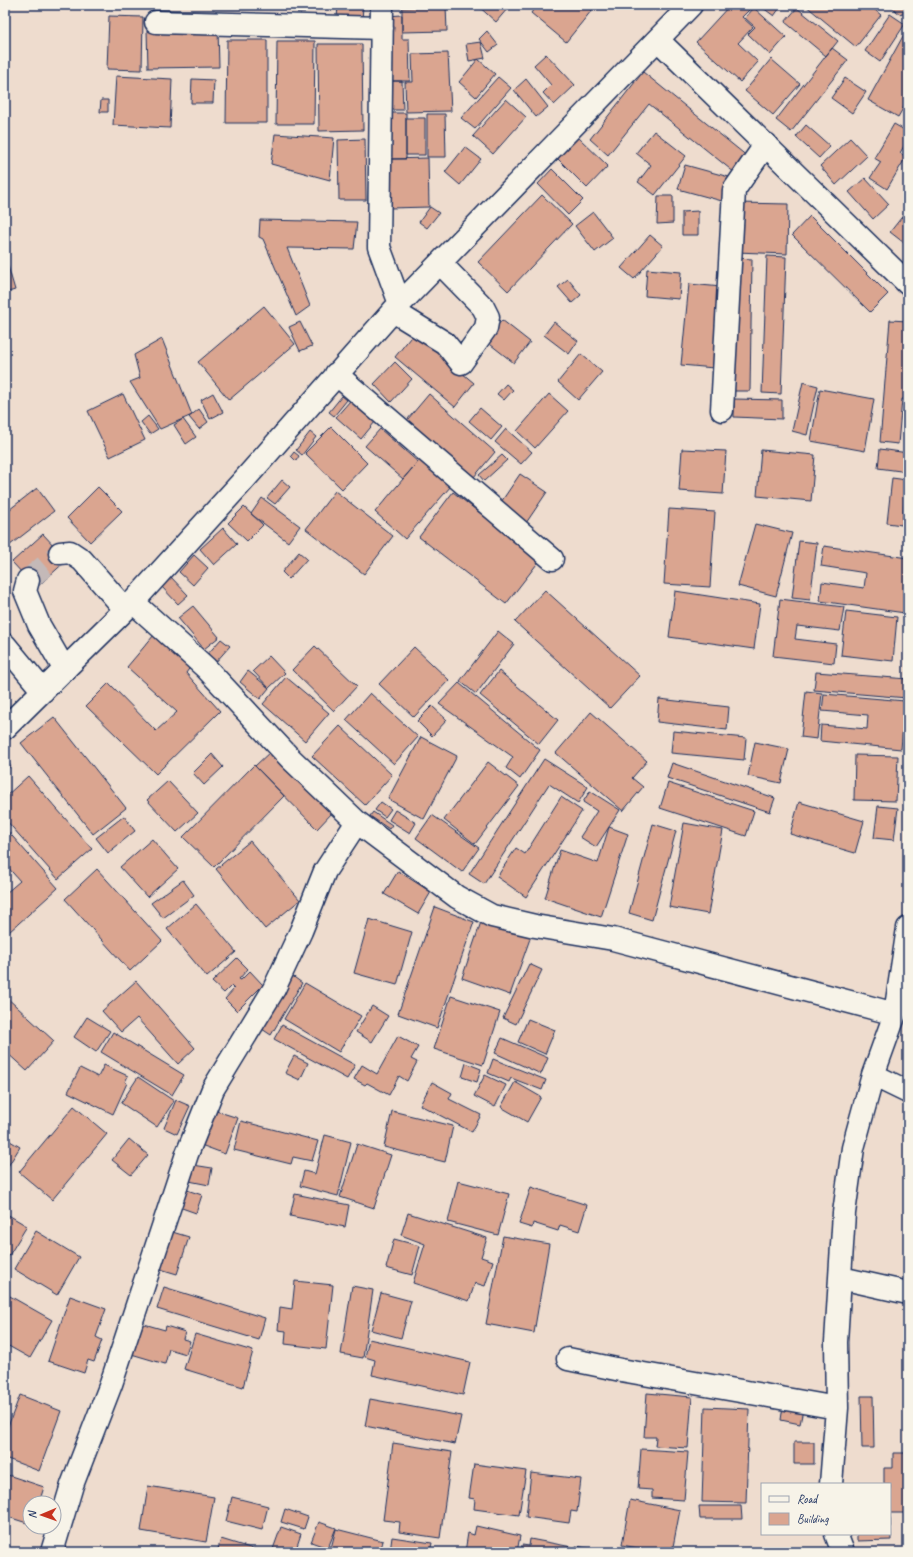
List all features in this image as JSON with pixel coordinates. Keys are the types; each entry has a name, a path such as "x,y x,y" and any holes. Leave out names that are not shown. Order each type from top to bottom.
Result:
{"street":[{"path":"382,5 379,247 396,307 445,343 461,363 486,328 488,317 483,307 440,263"},
{"path":"5,728 129,605 396,307 691,5"},
{"path":"156,22 382,28"},
{"path":"658,40 908,284"},
{"path":"722,410 734,190 766,144"},
{"path":"336,374 552,559"},
{"path":"60,553 70,552 82,560 129,605 206,668 290,758 358,822 457,897 492,916 535,926 613,940 895,1014"},
{"path":"28,580 25,591 39,625 65,670"},
{"path":"5,645 43,691"},
{"path":"57,1551 72,1485 111,1384 187,1154 213,1090 274,988 301,930 324,871 358,822"},
{"path":"831,1483 837,1408 836,1342 844,1213 853,1148 873,1075 895,1014 908,928"},
{"path":"873,1075 908,1092"},
{"path":"841,1278 908,1293"},
{"path":"568,1359 621,1370 837,1408"},
{"path":"836,1535 843,1552"}],"building":[{"path":"338,5 363,5 362,21 337,19"},
{"path":"477,5 504,5 508,8 496,22"},
{"path":"537,5 596,5 566,42 531,13"},
{"path":"730,5 750,5 752,7 742,17 753,27 738,43 758,62 740,82 696,42"},
{"path":"759,5 782,5 774,16"},
{"path":"805,5 869,5 881,15 856,47"},
{"path":"908,5 908,8 907,7 901,15 890,6"},
{"path":"446,6 447,31 402,32 402,8"},
{"path":"754,8 786,37 770,55 748,34 755,27 745,18"},
{"path":"797,8 838,41 826,56 785,22"},
{"path":"890,14 905,24 880,62 865,51"},
{"path":"402,15 402,39 409,39 410,81 388,81 387,16"},
{"path":"109,16 143,17 142,70 107,69"},
{"path":"908,27 908,100 898,117 868,100"},
{"path":"218,29 219,67 148,68 147,30"},
{"path":"487,31 498,45 489,52 479,39"},
{"path":"227,40 267,40 267,123 226,123"},
{"path":"277,41 315,41 314,124 276,124"},
{"path":"481,42 485,58 469,61 466,44"},
{"path":"318,44 362,44 363,130 319,131"},
{"path":"832,48 848,60 791,132 776,120"},
{"path":"448,53 451,111 406,112 405,82 413,82 412,54"},
{"path":"546,54 575,85 554,105 543,93 551,85 534,65"},
{"path":"478,59 495,74 476,97 459,82"},
{"path":"771,59 800,84 773,115 745,91"},
{"path":"643,72 748,157 735,173 649,104 608,155 590,139"},
{"path":"116,76 172,79 170,128 113,125"},
{"path":"498,77 511,88 475,129 461,118"},
{"path":"845,78 866,92 852,113 831,98"},
{"path":"192,79 214,80 213,103 191,103"},
{"path":"526,79 548,107 536,117 514,90"},
{"path":"388,81 402,81 403,110 389,110"},
{"path":"506,99 526,117 493,154 473,136"},
{"path":"101,100 108,100 108,112 100,112"},
{"path":"388,113 406,113 406,159 389,159"},
{"path":"427,114 445,114 446,157 427,157"},
{"path":"406,118 425,118 425,155 406,155"},
{"path":"894,124 908,132 908,139 900,153 906,157 887,189 870,178 881,162 874,158"},
{"path":"806,125 830,146 819,158 796,137"},
{"path":"654,131 686,156 655,195 638,182 651,165 636,153"},
{"path":"275,134 334,138 330,180 271,164"},
{"path":"578,137 608,166 587,188 557,158"},
{"path":"850,138 867,156 836,185 820,166"},
{"path":"365,139 366,200 339,200 338,140"},
{"path":"465,147 481,159 460,185 445,172"},
{"path":"428,158 429,207 390,208 389,159"},
{"path":"685,165 729,177 722,201 678,189"},
{"path":"552,169 583,200 568,215 538,184"},
{"path":"865,178 889,204 873,219 849,192"},
{"path":"542,195 572,224 508,291 478,262"},
{"path":"658,196 673,196 673,223 657,224"},
{"path":"737,203 788,204 787,254 736,252"},
{"path":"430,207 439,213 427,228 419,222"},
{"path":"698,211 698,235 682,235 682,212"},
{"path":"593,212 613,238 595,252 575,226"},
{"path":"905,213 908,215 908,246 890,232"},
{"path":"810,216 888,294 870,312 792,235"},
{"path":"260,220 357,222 354,249 287,248 310,306 296,316 263,239 259,237"},
{"path":"650,235 663,246 634,279 621,268"},
{"path":"5,256 15,290 5,293"},
{"path":"767,256 786,257 781,394 762,393"},
{"path":"736,258 752,259 750,391 734,391"},
{"path":"647,269 681,272 679,299 645,296"},
{"path":"568,279 581,295 572,303 558,287"},
{"path":"689,284 722,287 714,368 681,365"},
{"path":"264,306 295,344 229,400 198,362"},
{"path":"502,320 530,342 514,363 486,341"},
{"path":"890,320 908,321 908,399 902,399 898,444 880,442"},
{"path":"300,322 312,346 300,351 289,327"},
{"path":"554,322 578,341 569,354 544,335"},
{"path":"414,333 474,383 455,407 395,357"},
{"path":"162,339 192,415 160,429 130,382 140,378 134,355"},
{"path":"581,354 602,372 578,400 558,382"},
{"path":"395,362 412,379 391,402 374,384"},
{"path":"803,382 818,386 807,435 792,431"},
{"path":"506,384 513,390 504,400 497,394"},
{"path":"820,389 874,399 865,451 811,441"},
{"path":"213,393 223,412 210,419 201,400"},
{"path":"123,394 145,440 110,457 88,411"},
{"path":"429,394 495,452 468,484 402,426"},
{"path":"549,394 568,411 535,448 517,431"},
{"path":"342,396 347,400 334,416 329,412"},
{"path":"734,399 782,400 782,419 734,417"},
{"path":"350,401 375,422 361,439 336,417"},
{"path":"480,408 502,427 491,440 469,421"},
{"path":"199,409 208,422 199,429 189,417"},
{"path":"148,416 158,429 150,434 141,422"},
{"path":"183,419 196,437 186,444 174,425"},
{"path":"331,427 367,463 342,489 305,453"},
{"path":"380,429 418,462 403,479 365,446"},
{"path":"506,429 532,452 521,464 495,442"},
{"path":"310,432 316,437 302,455 296,450"},
{"path":"682,449 726,451 723,494 679,491"},
{"path":"880,449 908,453 908,472 878,468"},
{"path":"761,450 815,455 811,501 757,496"},
{"path":"294,452 299,456 296,461 291,456"},
{"path":"502,455 507,460 484,481 479,475"},
{"path":"420,459 451,486 405,539 375,512"},
{"path":"520,474 547,492 524,526 497,508"},
{"path":"892,478 907,480 902,525 887,523"},
{"path":"282,480 290,487 275,504 267,498"},
{"path":"98,487 122,511 90,542 67,518"},
{"path":"37,488 54,511 5,549 5,513"},
{"path":"335,491 393,536 364,574 306,529"},
{"path":"453,492 540,560 506,604 419,537"},
{"path":"262,498 300,526 288,542 251,514"},
{"path":"908,504 908,538 904,537"},
{"path":"244,507 263,525 247,541 228,523"},
{"path":"669,509 715,512 710,587 664,584"},
{"path":"755,524 792,533 776,596 738,586"},
{"path":"223,528 237,544 214,565 200,549"},
{"path":"43,534 67,560 36,588 12,562"},
{"path":"799,541 817,543 810,600 792,598"},
{"path":"824,546 908,558 908,586 905,613 820,601 822,582 864,588 866,573 821,566"},
{"path":"299,552 307,559 289,579 282,572"},
{"path":"194,555 208,568 193,585 179,572"},
{"path":"169,575 188,595 178,604 160,585"},
{"path":"545,590 640,676 610,708 515,622"},
{"path":"675,591 760,604 754,649 669,637"},
{"path":"780,599 844,607 840,631 797,626 795,639 836,644 834,663 773,656"},
{"path":"193,606 219,637 204,649 178,618"},
{"path":"846,611 897,617 893,661 841,655"},
{"path":"498,631 514,644 476,694 460,681"},
{"path":"154,635 191,666 186,673 220,711 156,774 86,706 109,683 156,731 177,712 127,667"},
{"path":"221,639 230,646 215,663 206,656"},
{"path":"315,646 357,686 334,711 292,670"},
{"path":"414,647 449,680 414,717 379,684"},
{"path":"269,656 285,673 269,688 253,671"},
{"path":"248,671 269,688 260,699 240,682"},
{"path":"499,671 558,720 539,744 480,695"},
{"path":"816,672 908,679 907,698 814,690"},
{"path":"286,677 329,713 305,741 263,704"},
{"path":"459,683 540,750 520,779 506,768 513,757 439,704"},
{"path":"806,691 822,693 817,739 801,737"},
{"path":"370,693 418,737 394,764 346,720"},
{"path":"824,694 905,701 901,749 820,741 821,725 867,729 868,715 822,711"},
{"path":"659,699 729,707 727,730 657,722"},
{"path":"432,706 447,720 432,736 417,721"},
{"path":"591,712 647,761 632,778 643,787 623,811 556,753"},
{"path":"54,717 126,808 93,834 21,743"},
{"path":"340,726 392,775 365,805 312,756"},
{"path":"673,731 746,738 744,760 671,753"},
{"path":"421,737 457,756 424,819 388,799"},
{"path":"755,742 789,749 781,783 748,776"},
{"path":"272,750 333,812 317,829 255,766"},
{"path":"212,754 223,767 204,785 193,773"},
{"path":"855,755 898,756 896,801 854,800"},
{"path":"5,759 11,766 5,771"},
{"path":"544,759 588,787 578,803 549,784 484,884 469,874"},
{"path":"488,762 519,786 475,844 444,820"},
{"path":"672,763 775,798 770,812 667,778"},
{"path":"254,765 284,796 214,867 183,837"},
{"path":"28,776 92,849 58,879 5,819 5,797"},
{"path":"168,781 198,813 177,832 147,800"},
{"path":"668,783 754,811 746,836 660,808"},
{"path":"590,791 620,810 596,847 580,837 597,811 583,802"},
{"path":"561,797 582,811 526,897 497,877 516,848 525,854"},
{"path":"381,802 391,809 385,817 375,810"},
{"path":"799,802 864,821 855,853 790,834"},
{"path":"878,806 898,808 894,840 874,838"},
{"path":"395,810 416,823 410,833 389,820"},
{"path":"373,812 392,825 389,829 370,816"},
{"path":"432,815 479,848 462,872 416,838"},
{"path":"124,816 135,831 108,853 96,838"},
{"path":"684,823 723,830 708,914 669,907"},
{"path":"653,824 676,831 652,920 629,913"},
{"path":"609,827 628,834 601,917 545,898 560,850 598,863"},
{"path":"5,828 58,888 9,932 5,929 5,891 6,893 20,881 5,864"},
{"path":"152,839 178,869 147,897 120,867"},
{"path":"250,841 300,900 265,929 216,869"},
{"path":"97,869 162,941 130,971 65,899"},
{"path":"398,871 431,892 418,914 384,894"},
{"path":"183,880 194,895 163,918 151,903"},
{"path":"196,904 236,952 207,977 167,929"},
{"path":"435,907 474,922 437,1028 398,1014"},
{"path":"483,916 532,933 510,995 462,978"},
{"path":"369,919 412,932 397,985 354,973"},
{"path":"237,958 248,969 239,979 241,980 250,971 263,985 237,1011 225,999 234,989 231,986 224,993 212,982"},
{"path":"529,964 542,970 516,1024 503,1018"},
{"path":"291,975 302,983 271,1035 259,1027"},
{"path":"136,981 195,1048 178,1064 137,1018 121,1032 102,1011"},
{"path":"305,983 361,1016 339,1052 284,1019"},
{"path":"5,996 54,1041 27,1071 5,1051"},
{"path":"451,996 500,1012 483,1065 434,1049"},
{"path":"372,1006 388,1016 372,1042 356,1032"},
{"path":"87,1017 110,1031 96,1052 74,1037"},
{"path":"528,1019 555,1030 545,1054 518,1042"},
{"path":"282,1025 355,1065 347,1079 274,1039"},
{"path":"113,1032 184,1075 172,1095 101,1052"},
{"path":"398,1036 418,1047 411,1059 417,1062 407,1081 399,1076 389,1095 367,1083 365,1085 354,1079 362,1065 377,1074"},
{"path":"502,1038 548,1058 541,1074 495,1053"},
{"path":"294,1056 308,1063 300,1080 285,1073"},
{"path":"493,1059 546,1080 542,1090 511,1078 509,1082 488,1073"},
{"path":"466,1063 481,1069 477,1082 462,1077"},
{"path":"104,1065 128,1076 125,1082 127,1083 113,1114 68,1092 80,1068 98,1077"},
{"path":"485,1075 506,1085 495,1107 474,1096"},
{"path":"138,1077 174,1101 157,1127 121,1103"},
{"path":"432,1082 452,1093 449,1099 481,1115 472,1132 420,1105"},
{"path":"515,1082 541,1097 527,1122 501,1107"},
{"path":"176,1100 190,1106 177,1134 164,1128"},
{"path":"74,1106 107,1134 52,1200 19,1172"},
{"path":"213,1110 238,1118 225,1154 201,1145"},
{"path":"392,1111 453,1126 445,1162 384,1147"},
{"path":"241,1121 318,1141 312,1161 293,1157 291,1164 234,1150"},
{"path":"325,1135 351,1142 338,1196 300,1186 304,1171 315,1174"},
{"path":"5,1138 20,1147 5,1171"},
{"path":"129,1139 148,1155 131,1175 112,1160"},
{"path":"357,1144 391,1155 374,1208 340,1197"},
{"path":"193,1165 212,1168 209,1185 189,1181"},
{"path":"458,1181 509,1194 498,1235 448,1222"},
{"path":"531,1187 587,1205 579,1231 560,1225 558,1231 533,1223 532,1228 519,1224"},
{"path":"184,1189 202,1195 196,1213 179,1207"},
{"path":"295,1194 349,1205 345,1227 290,1216"},
{"path":"5,1213 27,1226 5,1262"},
{"path":"408,1213 487,1238 481,1257 493,1261 485,1286 475,1283 469,1301 413,1283 425,1244 401,1235"},
{"path":"36,1231 79,1257 57,1295 14,1269"},
{"path":"169,1231 189,1237 177,1274 157,1268"},
{"path":"503,1236 549,1244 534,1333 486,1324"},
{"path":"394,1239 420,1246 412,1275 386,1268"},
{"path":"295,1281 333,1285 326,1349 285,1344 286,1331 278,1330 280,1307 292,1309"},
{"path":"352,1286 373,1290 363,1358 341,1354"},
{"path":"164,1287 265,1318 259,1340 157,1309"},
{"path":"381,1293 411,1301 401,1338 371,1330"},
{"path":"8,1295 52,1320 30,1358 5,1344 5,1300"},
{"path":"70,1296 106,1309 96,1337 102,1340 94,1362 88,1360 84,1373 48,1361"},
{"path":"137,1322 165,1330 166,1326 185,1332 183,1339 190,1341 186,1354 169,1349 165,1364 128,1353"},
{"path":"195,1334 253,1351 243,1387 184,1369"},
{"path":"369,1339 470,1362 463,1395 372,1375 375,1360 365,1357"},
{"path":"647,1393 692,1397 688,1448 655,1446 656,1437 644,1437"},
{"path":"20,1395 61,1411 39,1471 5,1458 5,1434"},
{"path":"861,1396 873,1396 874,1448 862,1448"},
{"path":"370,1399 461,1416 455,1444 365,1426"},
{"path":"783,1406 803,1410 800,1424 781,1420"},
{"path":"705,1407 749,1409 746,1503 702,1502"},
{"path":"794,1442 814,1442 814,1464 794,1464"},
{"path":"393,1443 452,1452 440,1538 399,1532 400,1522 383,1520"},
{"path":"641,1449 688,1452 684,1500 652,1498 652,1490 638,1489"},
{"path":"893,1453 908,1453 908,1513 891,1513 891,1483 884,1483 884,1468 893,1468"},
{"path":"474,1464 526,1471 519,1515 474,1509 475,1499 469,1498"},
{"path":"531,1473 581,1479 577,1512 571,1511 569,1523 526,1517"},
{"path":"5,1474 44,1487 42,1495 22,1495 22,1521 5,1516"},
{"path":"148,1486 214,1497 206,1542 141,1531"},
{"path":"232,1497 268,1506 262,1530 226,1521"},
{"path":"630,1500 680,1510 672,1552 659,1552 622,1545"},
{"path":"699,1506 741,1506 742,1519 700,1519"},
{"path":"285,1509 308,1517 304,1529 281,1522"},
{"path":"319,1522 336,1528 328,1548 311,1542"},
{"path":"476,1526 520,1536 517,1552 465,1552 468,1533 474,1535"},
{"path":"281,1527 301,1534 295,1552 272,1552"},
{"path":"336,1529 383,1541 380,1552 330,1552"},
{"path":"857,1535 891,1535 891,1540 857,1541"},
{"path":"392,1537 432,1543 430,1552 390,1552"},
{"path":"221,1539 263,1552 217,1552"},
{"path":"530,1539 572,1547 571,1552 521,1552 522,1545 529,1546"},
{"path":"576,1546 608,1552 575,1552"}],"tunnel":[{"path":"28,580 60,553"}]}
